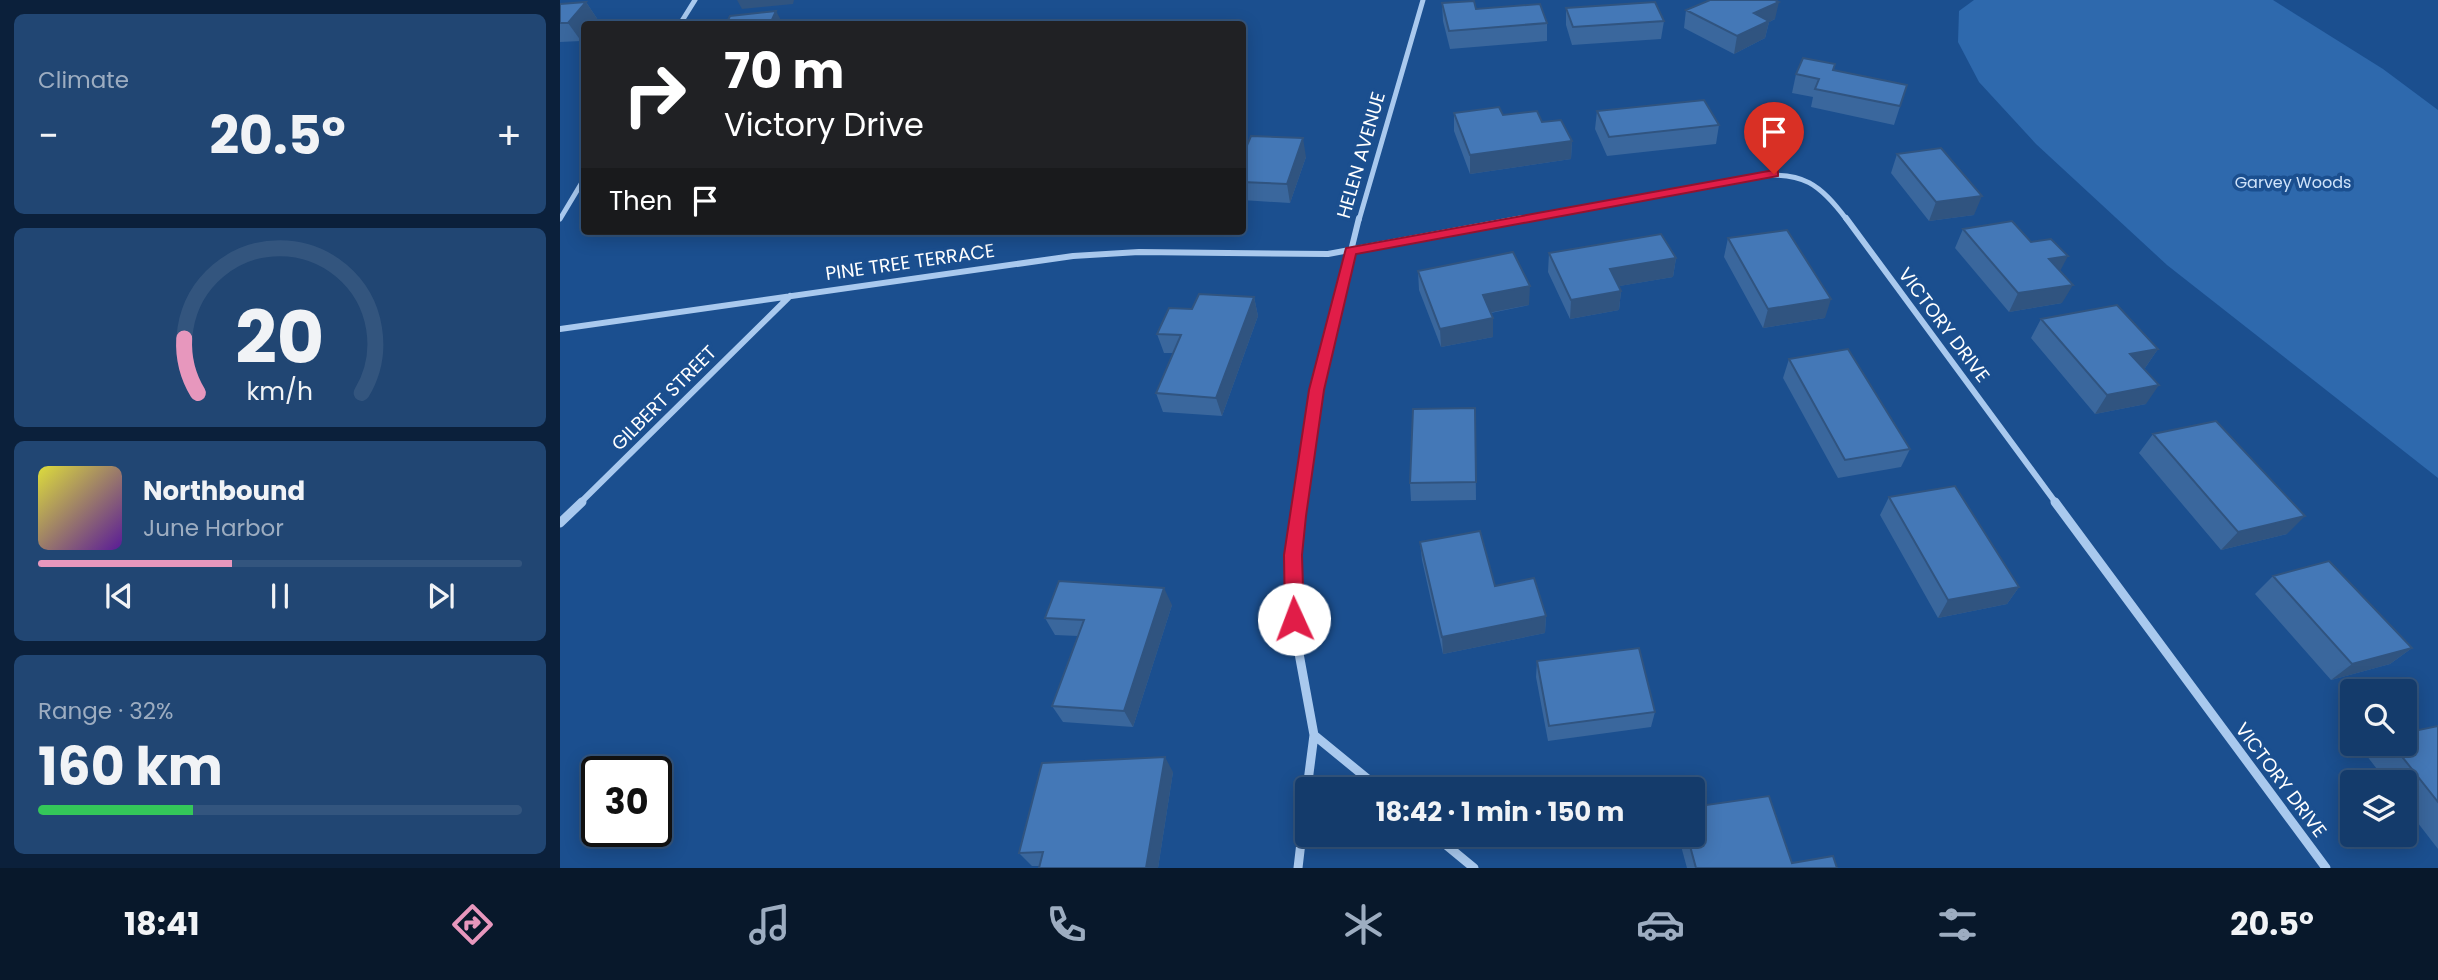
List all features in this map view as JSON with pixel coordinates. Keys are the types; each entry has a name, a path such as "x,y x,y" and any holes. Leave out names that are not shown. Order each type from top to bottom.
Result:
{"street":[{"path":"682,21 695,0"},
{"name":"HELEN AVENUE","path":"1309,777 1314,735 1296,637 1293,555 1317,390 1350,251 1423,0"},
{"name":"VICTORY DRIVE","path":"1350,251 1756,176 1791,174 1808,179 1830,197 2326,868"},
{"path":"560,219 581,184"},
{"name":"PINE TREE TERRACE","path":"560,329 1001,265 1107,253 1305,255 1350,251"},
{"name":"GILBERT STREET","path":"560,523 789,296"},
{"path":"1314,735 1365,777"},
{"name":"HELEN AVENUE","path":"1298,868 1300,847"},
{"path":"1449,847 1474,868"}],"green space":[{"name":"Garvey Woods","path":"1974,0 2273,0 2383,69 2438,110 2438,478 2167,265 2036,144 1979,82 1958,42 1959,11"}],"building":[{"path":"1710,0 1779,2 1754,13 1769,21 1737,36 1686,10"},
{"path":"1474,1 1476,9 1540,4 1547,23 1449,31 1442,3"},
{"path":"586,2 568,23 560,23 560,4"},
{"path":"1655,2 1664,21 1573,27 1566,8"},
{"path":"776,11 771,21 728,21 730,16"},
{"path":"1803,58 1835,64 1833,70 1907,85 1900,106 1815,89 1819,79 1796,74"},
{"path":"1704,100 1719,125 1609,137 1597,111"},
{"path":"1499,107 1503,115 1537,111 1542,122 1561,120 1572,141 1470,155 1454,113"},
{"path":"1251,136 1303,138 1287,184 1246,182 1246,148"},
{"path":"1941,148 1982,196 1936,202 1897,154"},
{"path":"2012,221 2031,242 2051,239 2068,256 2049,259 2073,285 2018,293 1963,229"},
{"path":"1787,230 1831,299 1768,309 1728,238"},
{"path":"1661,234 1676,258 1610,269 1621,291 1571,300 1549,253"},
{"path":"1513,252 1530,286 1483,295 1493,318 1440,329 1418,271"},
{"path":"1199,294 1254,297 1216,398 1156,393 1181,335 1157,334 1169,308 1192,309"},
{"path":"2117,305 2158,349 2130,354 2159,385 2107,395 2041,319"},
{"path":"1848,349 1910,449 1845,460 1789,359"},
{"path":"1475,408 1476,482 1410,483 1413,409"},
{"path":"2216,421 2305,516 2238,532 2153,434"},
{"path":"1955,486 2019,587 1948,600 1889,497"},
{"path":"1480,531 1495,586 1534,578 1546,616 1442,637 1420,542"},
{"path":"2329,561 2412,648 2352,664 2273,576"},
{"path":"1059,581 1164,588 1124,711 1052,706 1084,620 1045,618"},
{"path":"1639,648 1655,712 1549,726 1537,661"},
{"path":"2438,726 2438,802 2417,776 2417,770 2413,770 2402,756 2417,756 2417,730"},
{"path":"1165,757 1146,868 1039,868 1043,852 1019,853 1042,763"},
{"path":"1769,796 1792,863 1833,856 1837,868 1696,868 1690,847 1705,847 1705,805"}],"route":[{"path":"1294,619 1293,555 1297,516 1317,390 1350,251 1774,174"}]}
